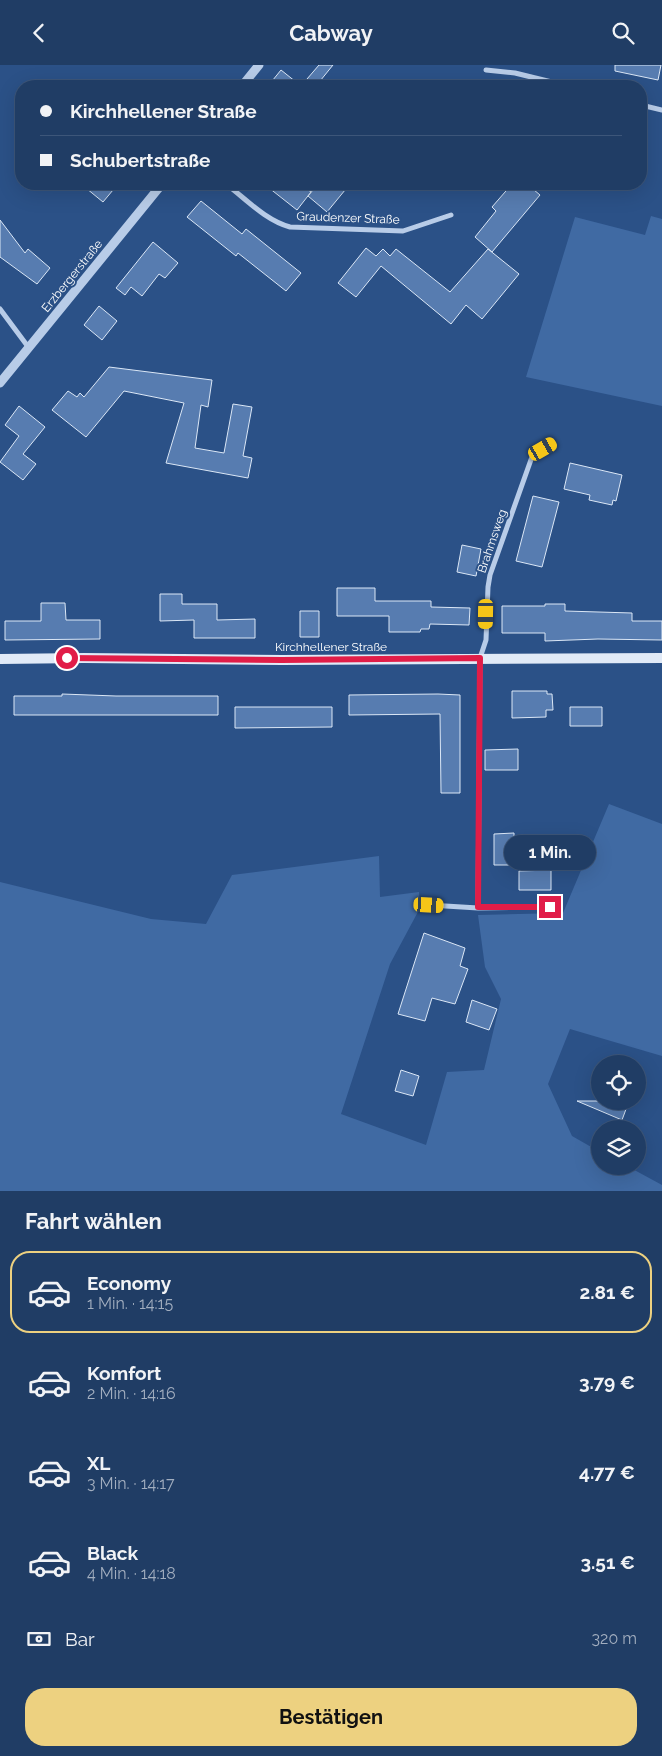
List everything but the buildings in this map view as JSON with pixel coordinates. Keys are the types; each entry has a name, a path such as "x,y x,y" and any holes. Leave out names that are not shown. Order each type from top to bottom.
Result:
{"main road":[{"name":"Kirchhellener Straße","path":"0,659 662,658"}],"street":[{"path":"247,80 259,65"},
{"path":"486,71 515,73 544,80"},
{"path":"647,106 662,110"},
{"name":"Erzbergerstraße","path":"0,383 157,190"},
{"name":"Graudenzer Straße","path":"234,190 269,218 279,224 290,227 403,231 451,215"},
{"path":"0,309 29,348"},
{"name":"Brahmsweg","path":"478,907 480,658 486,640 488,587 490,575 533,454 552,443"},
{"path":"429,905 550,907"}],"shaded area":[{"path":"651,216 662,219 662,406 526,377 575,217 645,235"},
{"path":"609,804 662,824 662,1056 570,1029 548,1084 572,1136 591,1147 591,1175 644,1175 662,1185 662,1191 0,1191 0,882 151,919 206,924 232,875 379,856 380,897 419,892 420,908 390,964 341,1114 426,1145 447,1072 484,1070 501,999 485,967 478,915 563,913"}],"route":[{"path":"67,658 180,660 480,658 478,907 550,907"}]}
